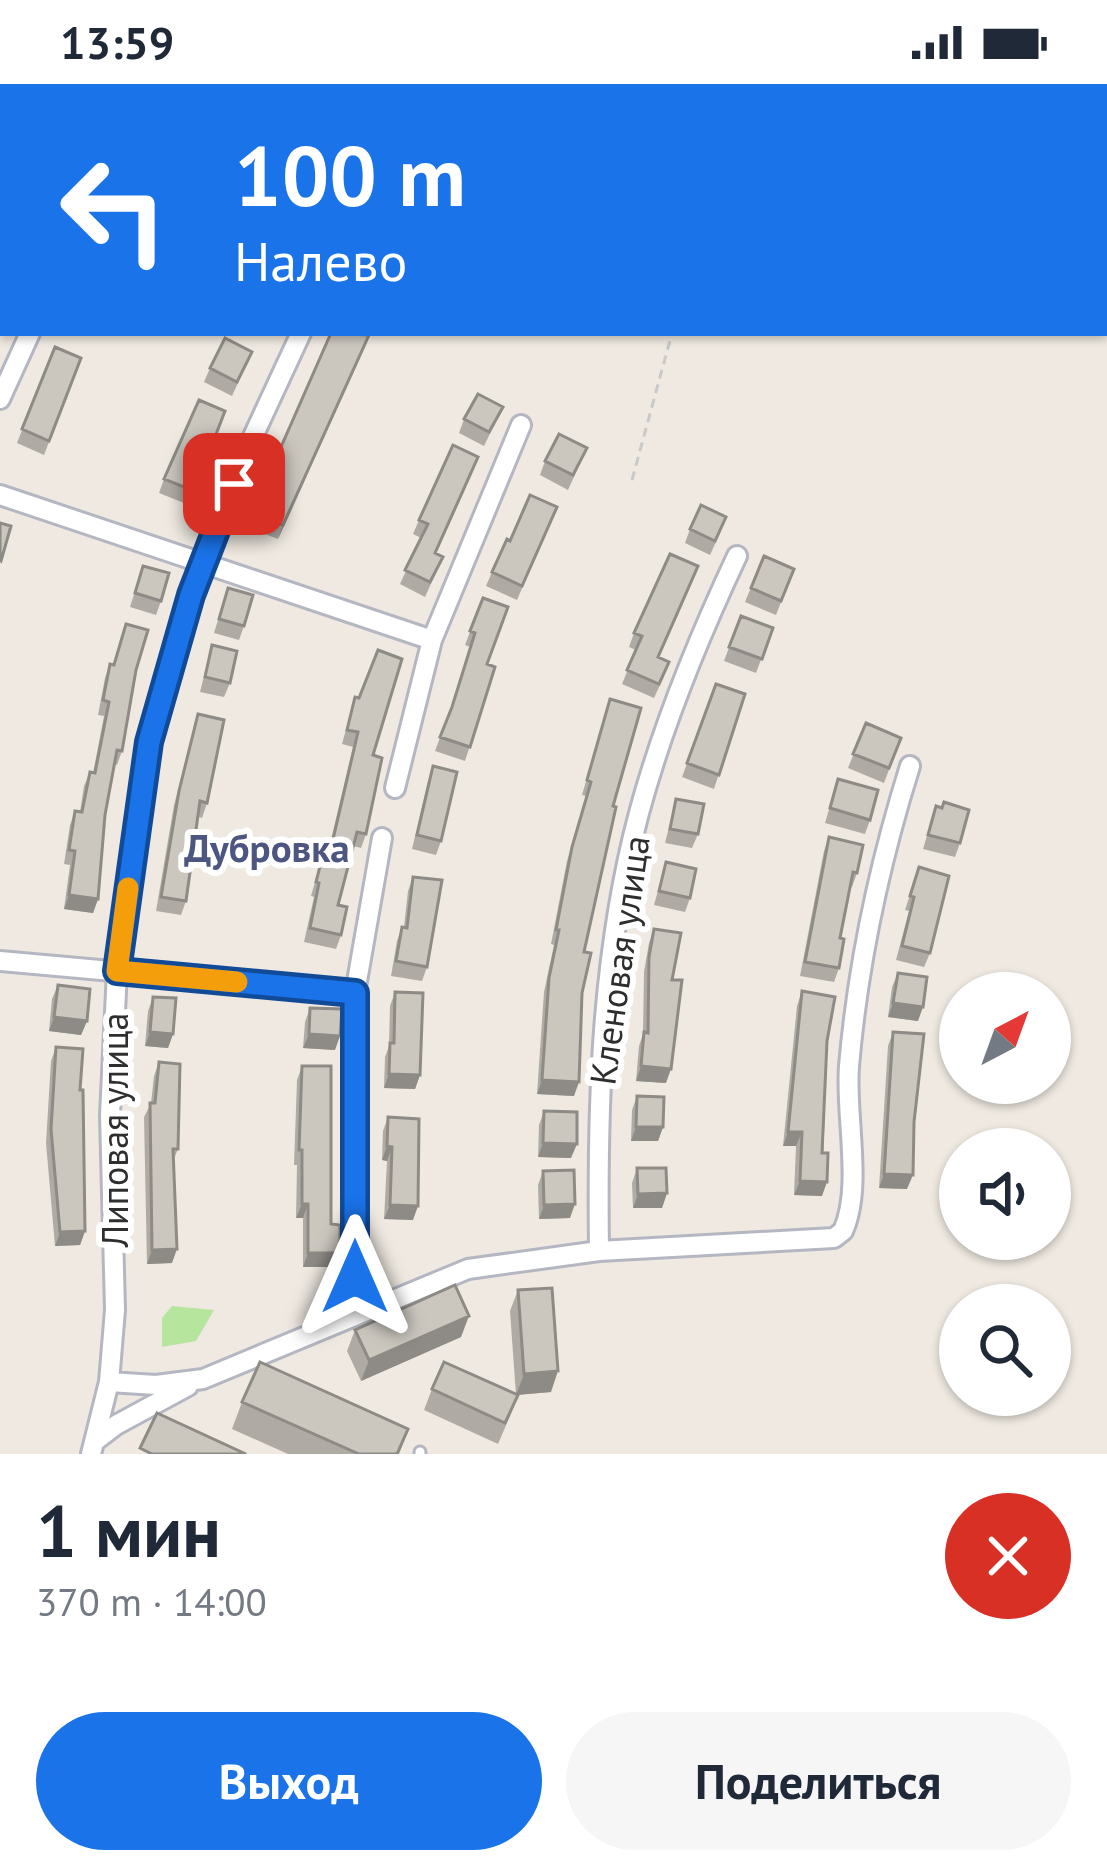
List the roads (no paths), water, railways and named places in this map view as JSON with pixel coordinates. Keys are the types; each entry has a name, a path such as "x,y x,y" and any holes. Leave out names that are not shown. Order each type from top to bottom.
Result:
{"street":[{"path":"0,399 29,336"},
{"name":"Липовая улица","path":"93,1448 109,1382 115,1310 110,1115 117,971 149,742 202,564 300,336"},
{"path":"395,788 432,640 521,425"},
{"path":"0,495 432,640"},
{"name":"Кленовая улица","path":"599,1251 600,1079 619,907 639,814 665,729 737,556"},
{"path":"93,1448 116,1425 203,1378 468,1269 599,1251 834,1238 849,1219 848,1071 863,943 910,766"},
{"path":"355,1277 355,993 382,838"},
{"path":"0,961 355,993"},
{"path":"109,1382 157,1385 203,1378"}],"district":[{"name":"Дубровка","path":"267,847"}]}
